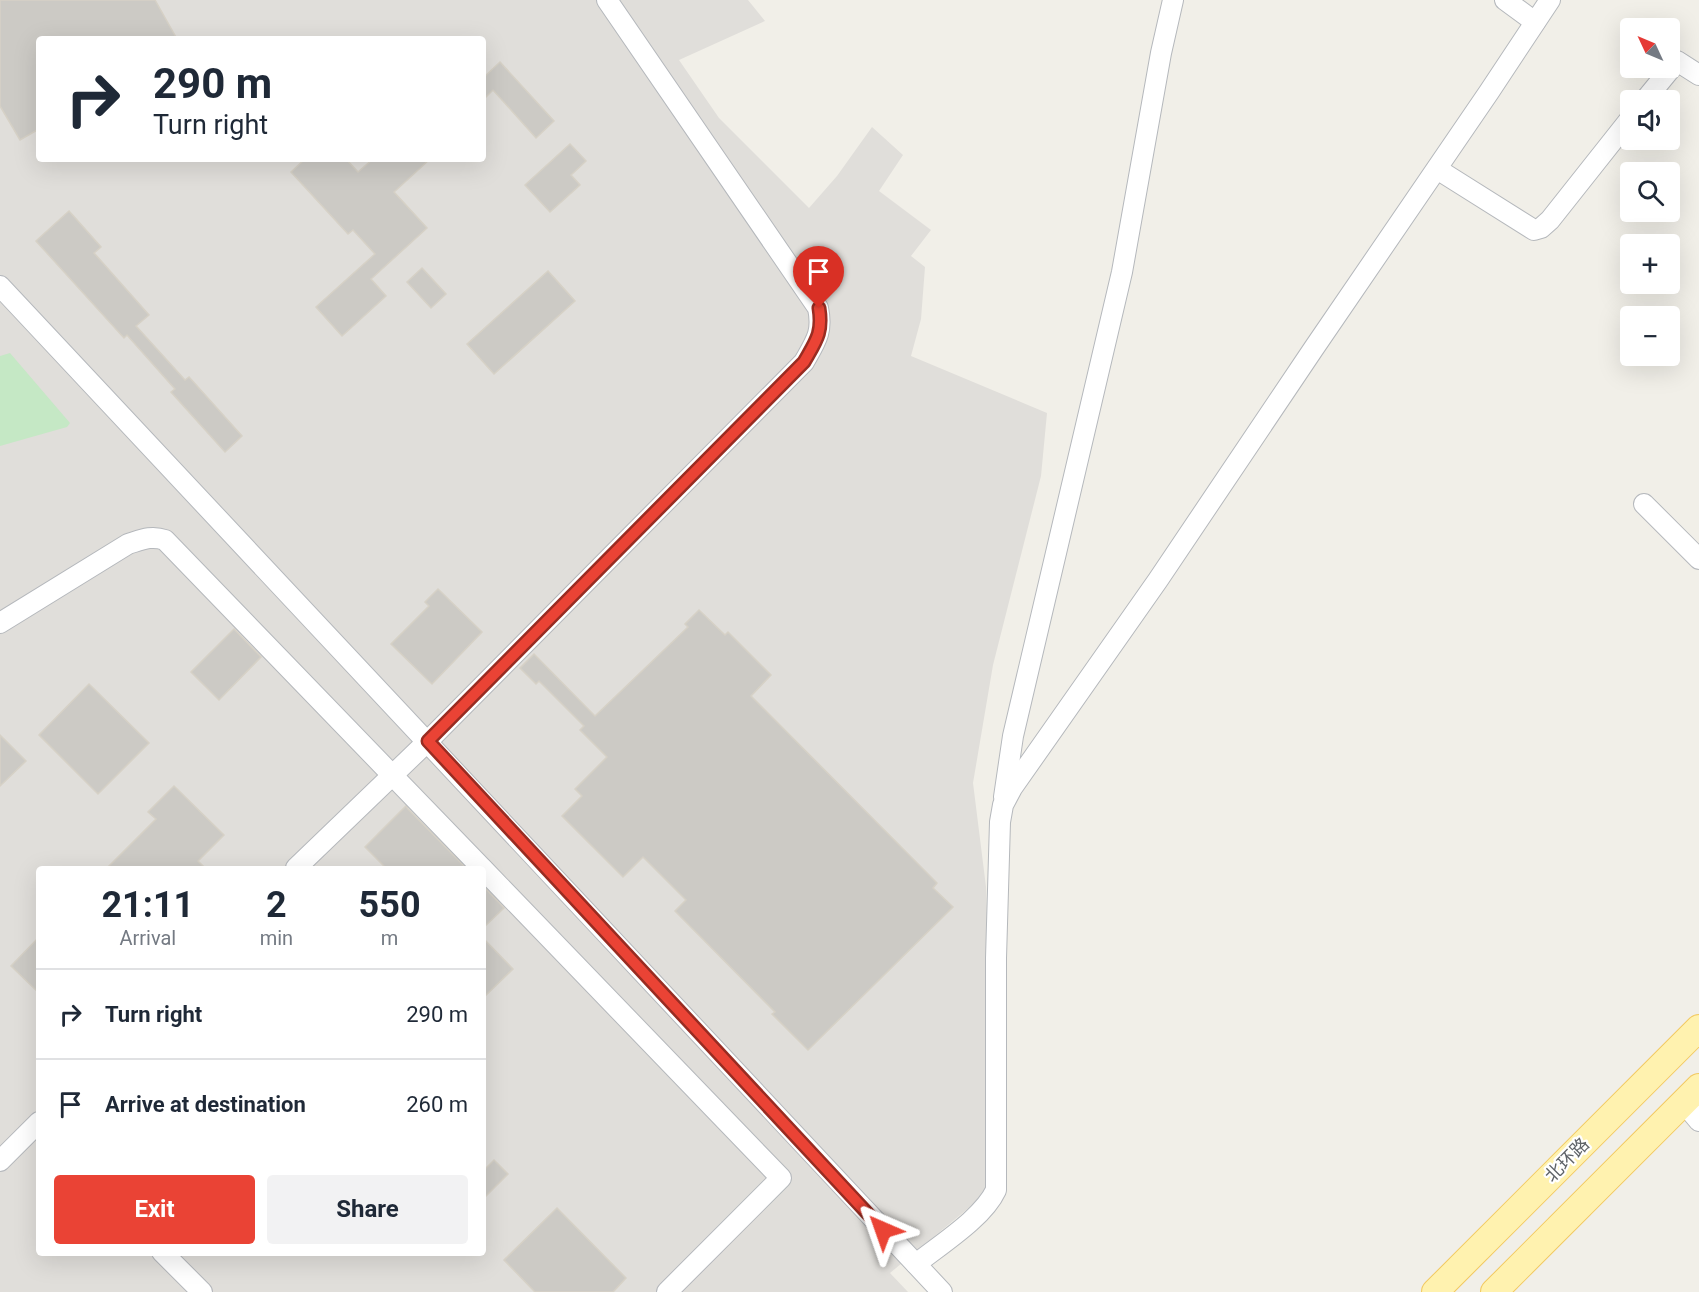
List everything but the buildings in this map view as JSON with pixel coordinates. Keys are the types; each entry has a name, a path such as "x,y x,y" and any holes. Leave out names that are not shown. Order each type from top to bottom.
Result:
{"main road":[{"name":"北环路","path":"1435,1292 1699,1028"},
{"path":"1494,1292 1694,1103"}],"street":[{"path":"298,866 428,741 804,362 817,338 821,322 819,308 607,0"},
{"path":"916,1264 975,1216 991,1201 996,1190 996,958 1000,822 1013,736 1122,272 1161,52 1173,0"},
{"path":"1505,0 1536,22"},
{"path":"1003,805 1012,788 1158,580 1550,0"},
{"path":"1653,90 1677,61 1699,75"},
{"path":"1437,169 1534,230 1541,228 1550,220 1620,132"},
{"path":"0,286 942,1292"},
{"path":"1644,504 1699,559"},
{"path":"0,623 128,544 149,537 158,537 172,546 480,866"},
{"path":"486,872 781,1178 668,1292"},
{"path":"0,1161 36,1128"},
{"path":"166,1256 202,1292"}],"shaded area":[{"path":"0,0 748,0 765,21 679,60 719,118 809,208 837,176 872,127 903,155 879,191 931,230 911,256 925,267 921,319 911,356 1047,413 1041,476 993,665 973,783 986,887 990,1025 987,1184 977,1201 890,1273 908,1292 0,1292"}],"green space":[{"path":"10,353 70,423 67,427 0,446 0,356"}],"route":[{"path":"819,308 821,322 817,338 804,362 428,741 883,1230"}]}
